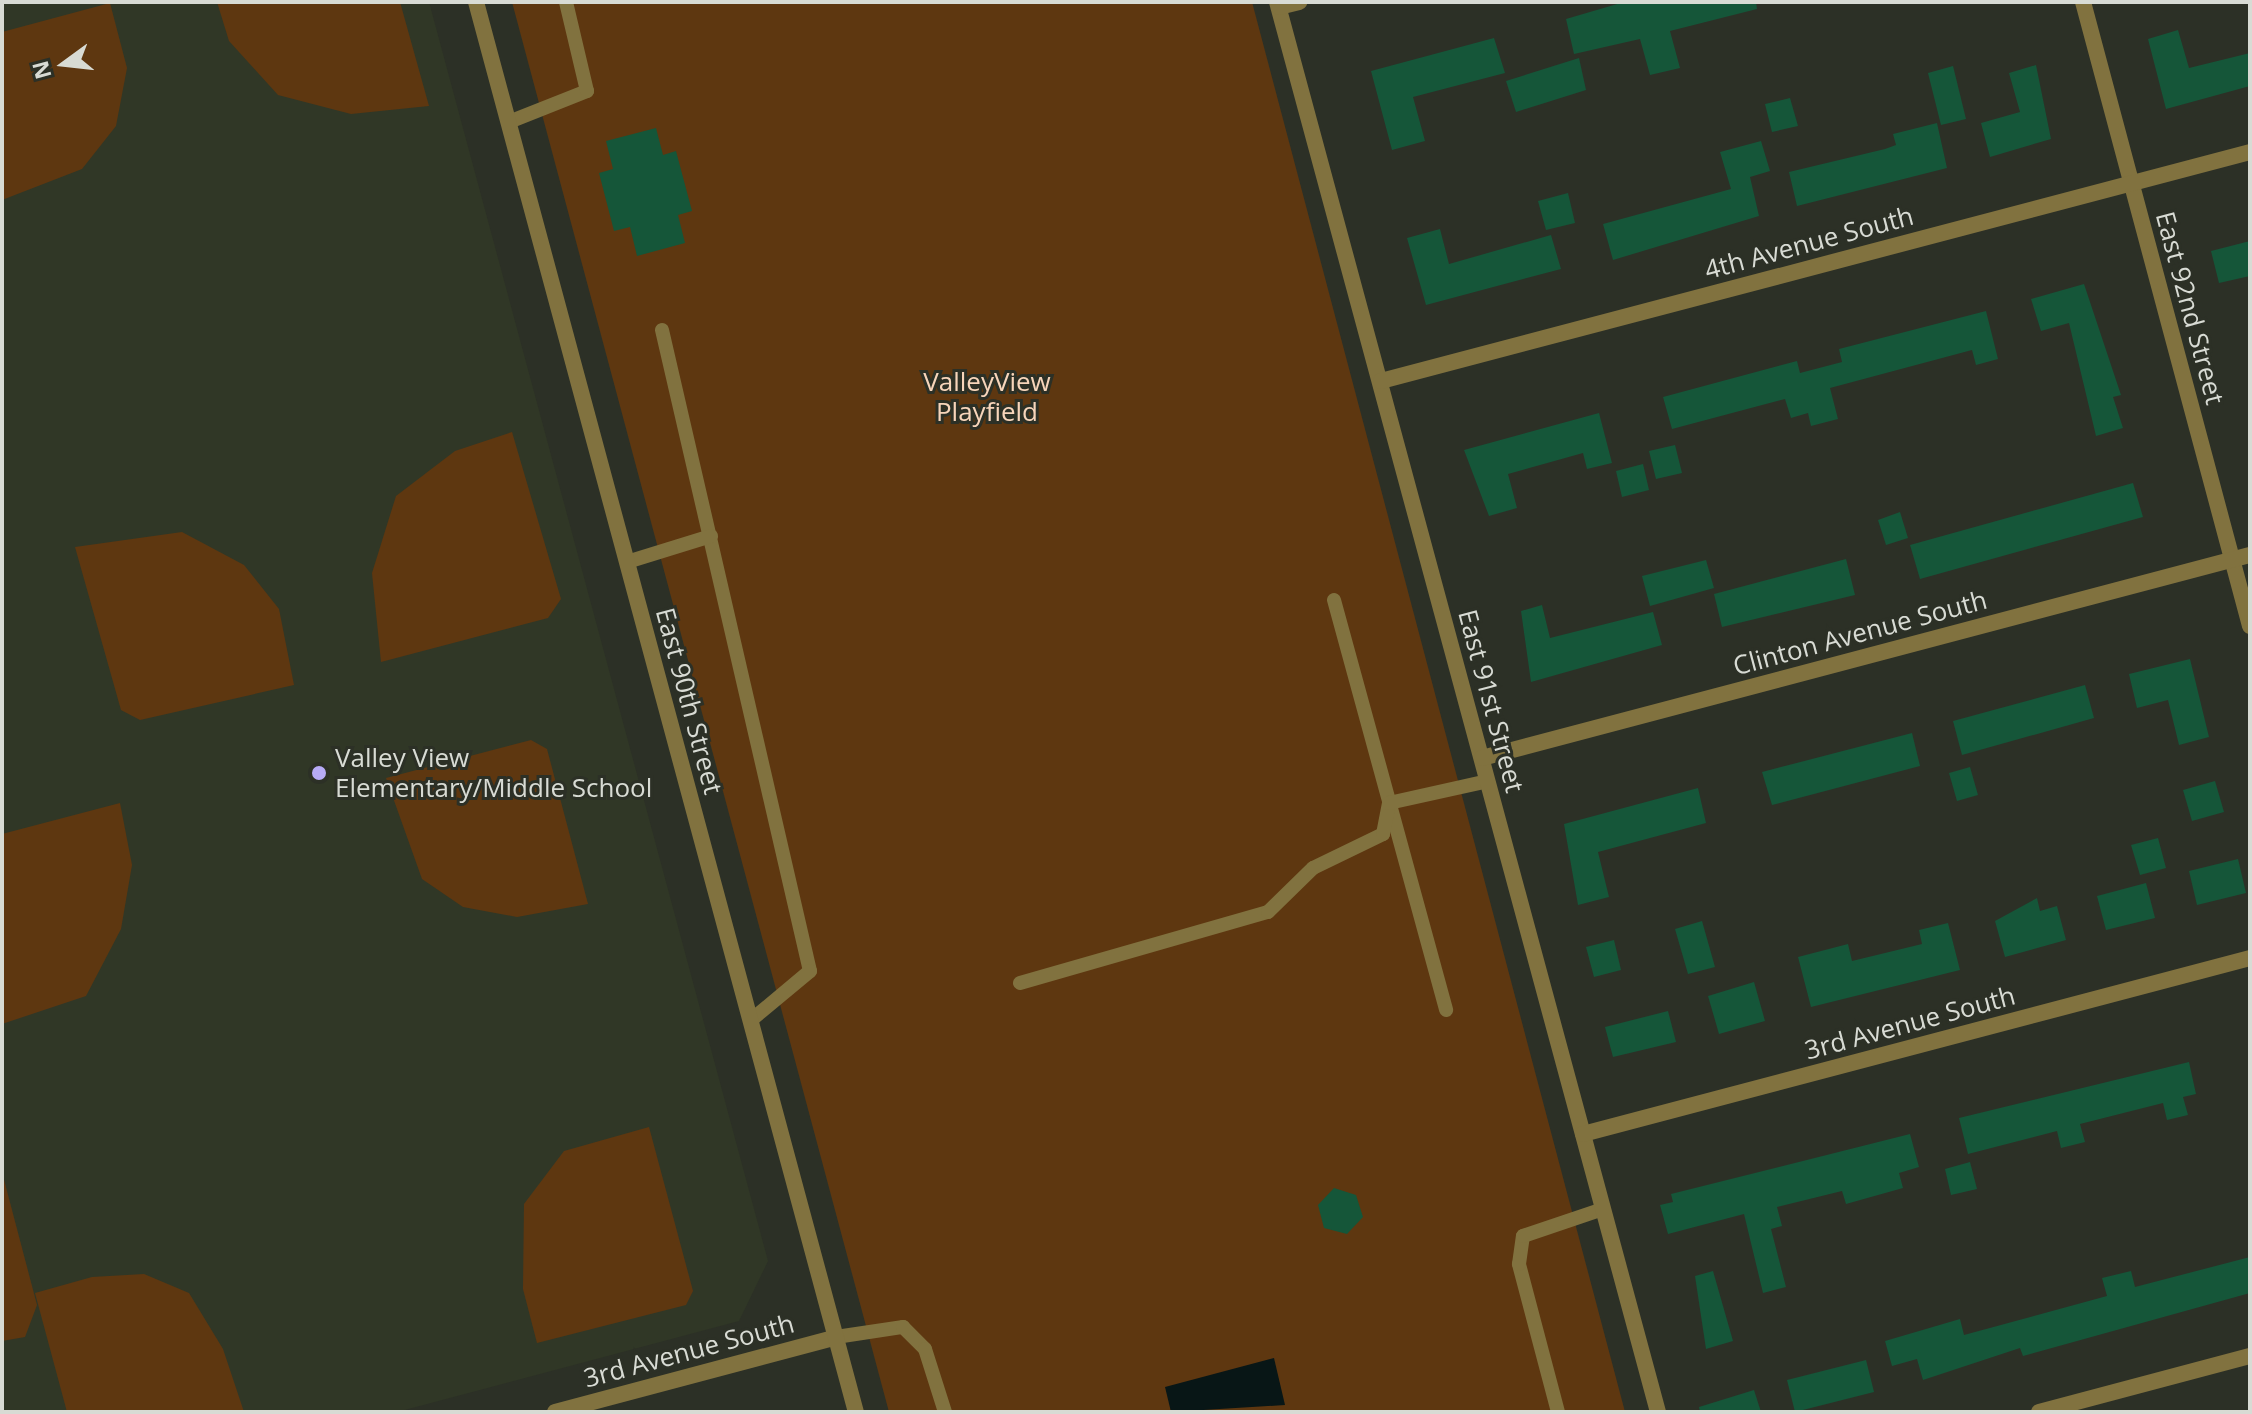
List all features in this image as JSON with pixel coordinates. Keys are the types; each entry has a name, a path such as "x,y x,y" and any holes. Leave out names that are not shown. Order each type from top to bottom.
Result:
{"street":[{"name":"East 90th Street","path":"476,2 856,1412"},
{"path":"1278,5 1299,2"},
{"name":"East 92nd Street","path":"2083,2 2250,626"},
{"name":"East 91st Street","path":"1278,5 1658,1412"},
{"name":"4th Avenue South","path":"1381,381 2250,152"},
{"name":"Clinton Avenue South","path":"1482,758 2250,555"},
{"name":"3rd Avenue South","path":"1583,1134 2250,958"},
{"name":"3rd Avenue South","path":"555,1412 836,1337"},
{"path":"2039,1412 2250,1356"}],"lane":[{"path":"509,122 587,91 566,2"},
{"path":"662,330 810,971 750,1021"},
{"path":"627,562 711,536"},
{"path":"1334,600 1446,1010"},
{"path":"1389,803 1488,781"},
{"path":"1020,983 1268,912 1313,868 1383,834 1389,803"},
{"path":"1558,1412 1519,1264 1523,1236 1603,1209"},
{"path":"836,1337 903,1327 925,1349 945,1412"}],"shaded area":[{"name":"Valley View Elementary/Middle School","path":"2,2 429,2 768,1261 739,1321 397,1412 2,1412"},
{"path":"1274,1358 1285,1405 1171,1412 1165,1387"}],"green space":[{"path":"217,2 400,2 429,106 351,114 278,95 229,41"},
{"name":"ValleyView Playfield","path":"512,2 1252,2 1625,1412 889,1412"},
{"path":"110,3 127,68 116,126 82,169 2,200 2,32"},
{"path":"512,432 561,599 548,618 381,662 372,573 396,496 455,451"},
{"path":"182,532 244,565 279,609 294,685 140,720 121,710 75,547"},
{"path":"531,740 547,749 588,904 517,917 463,907 422,879 386,778"},
{"path":"120,803 132,865 121,929 86,996 2,1024 2,834"},
{"path":"649,1127 693,1291 686,1305 537,1343 523,1289 524,1204 564,1151"},
{"path":"2,1172 37,1305 25,1337 2,1341"},
{"path":"144,1274 189,1293 223,1349 244,1412 67,1412 35,1293 92,1277"}],"building":[{"path":"1624,2 1756,2 1757,9 1670,31 1680,68 1650,75 1640,39 1574,54 1566,19"},
{"path":"2178,30 2189,68 2250,53 2250,86 2166,109 2148,39"},
{"path":"1494,38 1505,73 1413,97 1425,141 1392,150 1371,71"},
{"path":"1579,58 1586,90 1516,112 1506,81"},
{"path":"2036,65 2051,139 1990,157 1981,123 2020,112 2009,73"},
{"path":"1953,66 1966,119 1941,125 1928,73"},
{"path":"1790,98 1798,126 1772,132 1765,104"},
{"path":"1937,123 1947,168 1797,206 1789,172 1885,149 1896,145 1893,134"},
{"path":"656,128 663,155 676,151 692,211 678,215 685,243 637,256 630,227 614,231 599,173 613,169 606,141"},
{"path":"1761,141 1770,171 1750,177 1759,216 1613,260 1603,224 1731,189 1720,152"},
{"path":"1568,193 1575,223 1546,230 1538,201"},
{"path":"1440,229 1449,264 1551,235 1561,269 1426,305 1407,238"},
{"path":"2250,241 2250,276 2219,283 2211,251"},
{"path":"2084,284 2121,395 2113,397 2123,428 2096,436 2069,323 2041,331 2031,299"},
{"path":"1986,311 1998,359 1976,365 1972,350 1830,388 1838,419 1811,426 1808,413 1791,418 1785,399 1672,429 1663,397 1797,361 1800,373 1842,362 1839,349"},
{"path":"1599,413 1612,463 1587,469 1583,453 1508,474 1517,508 1489,516 1464,450"},
{"path":"1675,445 1682,473 1656,479 1649,451"},
{"path":"1643,464 1649,490 1622,497 1616,471"},
{"path":"2133,483 2143,517 1920,579 1910,545"},
{"path":"1900,512 1908,538 1886,545 1878,520"},
{"path":"1846,559 1855,595 1722,627 1714,594"},
{"path":"1706,560 1714,588 1650,606 1642,576"},
{"path":"1542,605 1550,638 1653,612 1662,645 1531,682 1521,611"},
{"path":"2190,659 2209,737 2179,745 2168,700 2137,708 2129,674"},
{"path":"2085,685 2094,718 1962,755 1953,721"},
{"path":"1912,733 1920,766 1772,805 1762,772"},
{"path":"1970,767 1978,795 1957,801 1949,773"},
{"path":"2215,781 2224,812 2192,821 2183,790"},
{"path":"1698,788 1706,823 1598,852 1609,897 1578,905 1564,824"},
{"path":"2158,838 2166,868 2140,875 2131,845"},
{"path":"2238,859 2246,893 2197,905 2189,871"},
{"path":"2146,883 2155,918 2106,930 2097,896"},
{"path":"2037,898 2040,911 2057,906 2066,940 2005,957 1995,921"},
{"path":"1702,921 1715,967 1688,974 1675,929"},
{"path":"1948,923 1960,970 1811,1007 1798,957 1848,944 1852,961 1922,944 1919,930"},
{"path":"1614,940 1621,970 1594,977 1586,947"},
{"path":"1754,982 1765,1021 1719,1034 1708,996"},
{"path":"1668,1011 1676,1042 1613,1057 1605,1027"},
{"path":"2189,1062 2196,1094 2183,1097 2188,1115 2167,1120 2163,1103 2080,1124 2085,1142 2061,1148 2057,1131 1968,1154 1959,1118"},
{"path":"1910,1134 1919,1167 1899,1173 1903,1188 1846,1204 1842,1191 1777,1207 1782,1226 1771,1229 1786,1287 1763,1293 1744,1214 1668,1234 1660,1205 1673,1202 1671,1194"},
{"path":"1970,1162 1977,1189 1951,1195 1945,1169"},
{"path":"1334,1188 1356,1195 1363,1217 1347,1234 1324,1228 1318,1205"},
{"path":"2250,1257 2250,1293 2023,1356 2020,1348 1923,1380 1917,1359 1892,1366 1885,1341 1960,1319 1964,1335 2107,1296 2102,1278 2131,1271 2135,1287"},
{"path":"1713,1271 1733,1341 1706,1349 1695,1276"},
{"path":"1866,1360 1874,1392 1795,1412 1787,1380"},
{"path":"1754,1390 1761,1412 1700,1412 1699,1407"}],"place":[{"name":"Valley View Elementary/Middle School","path":"319,773"}]}
